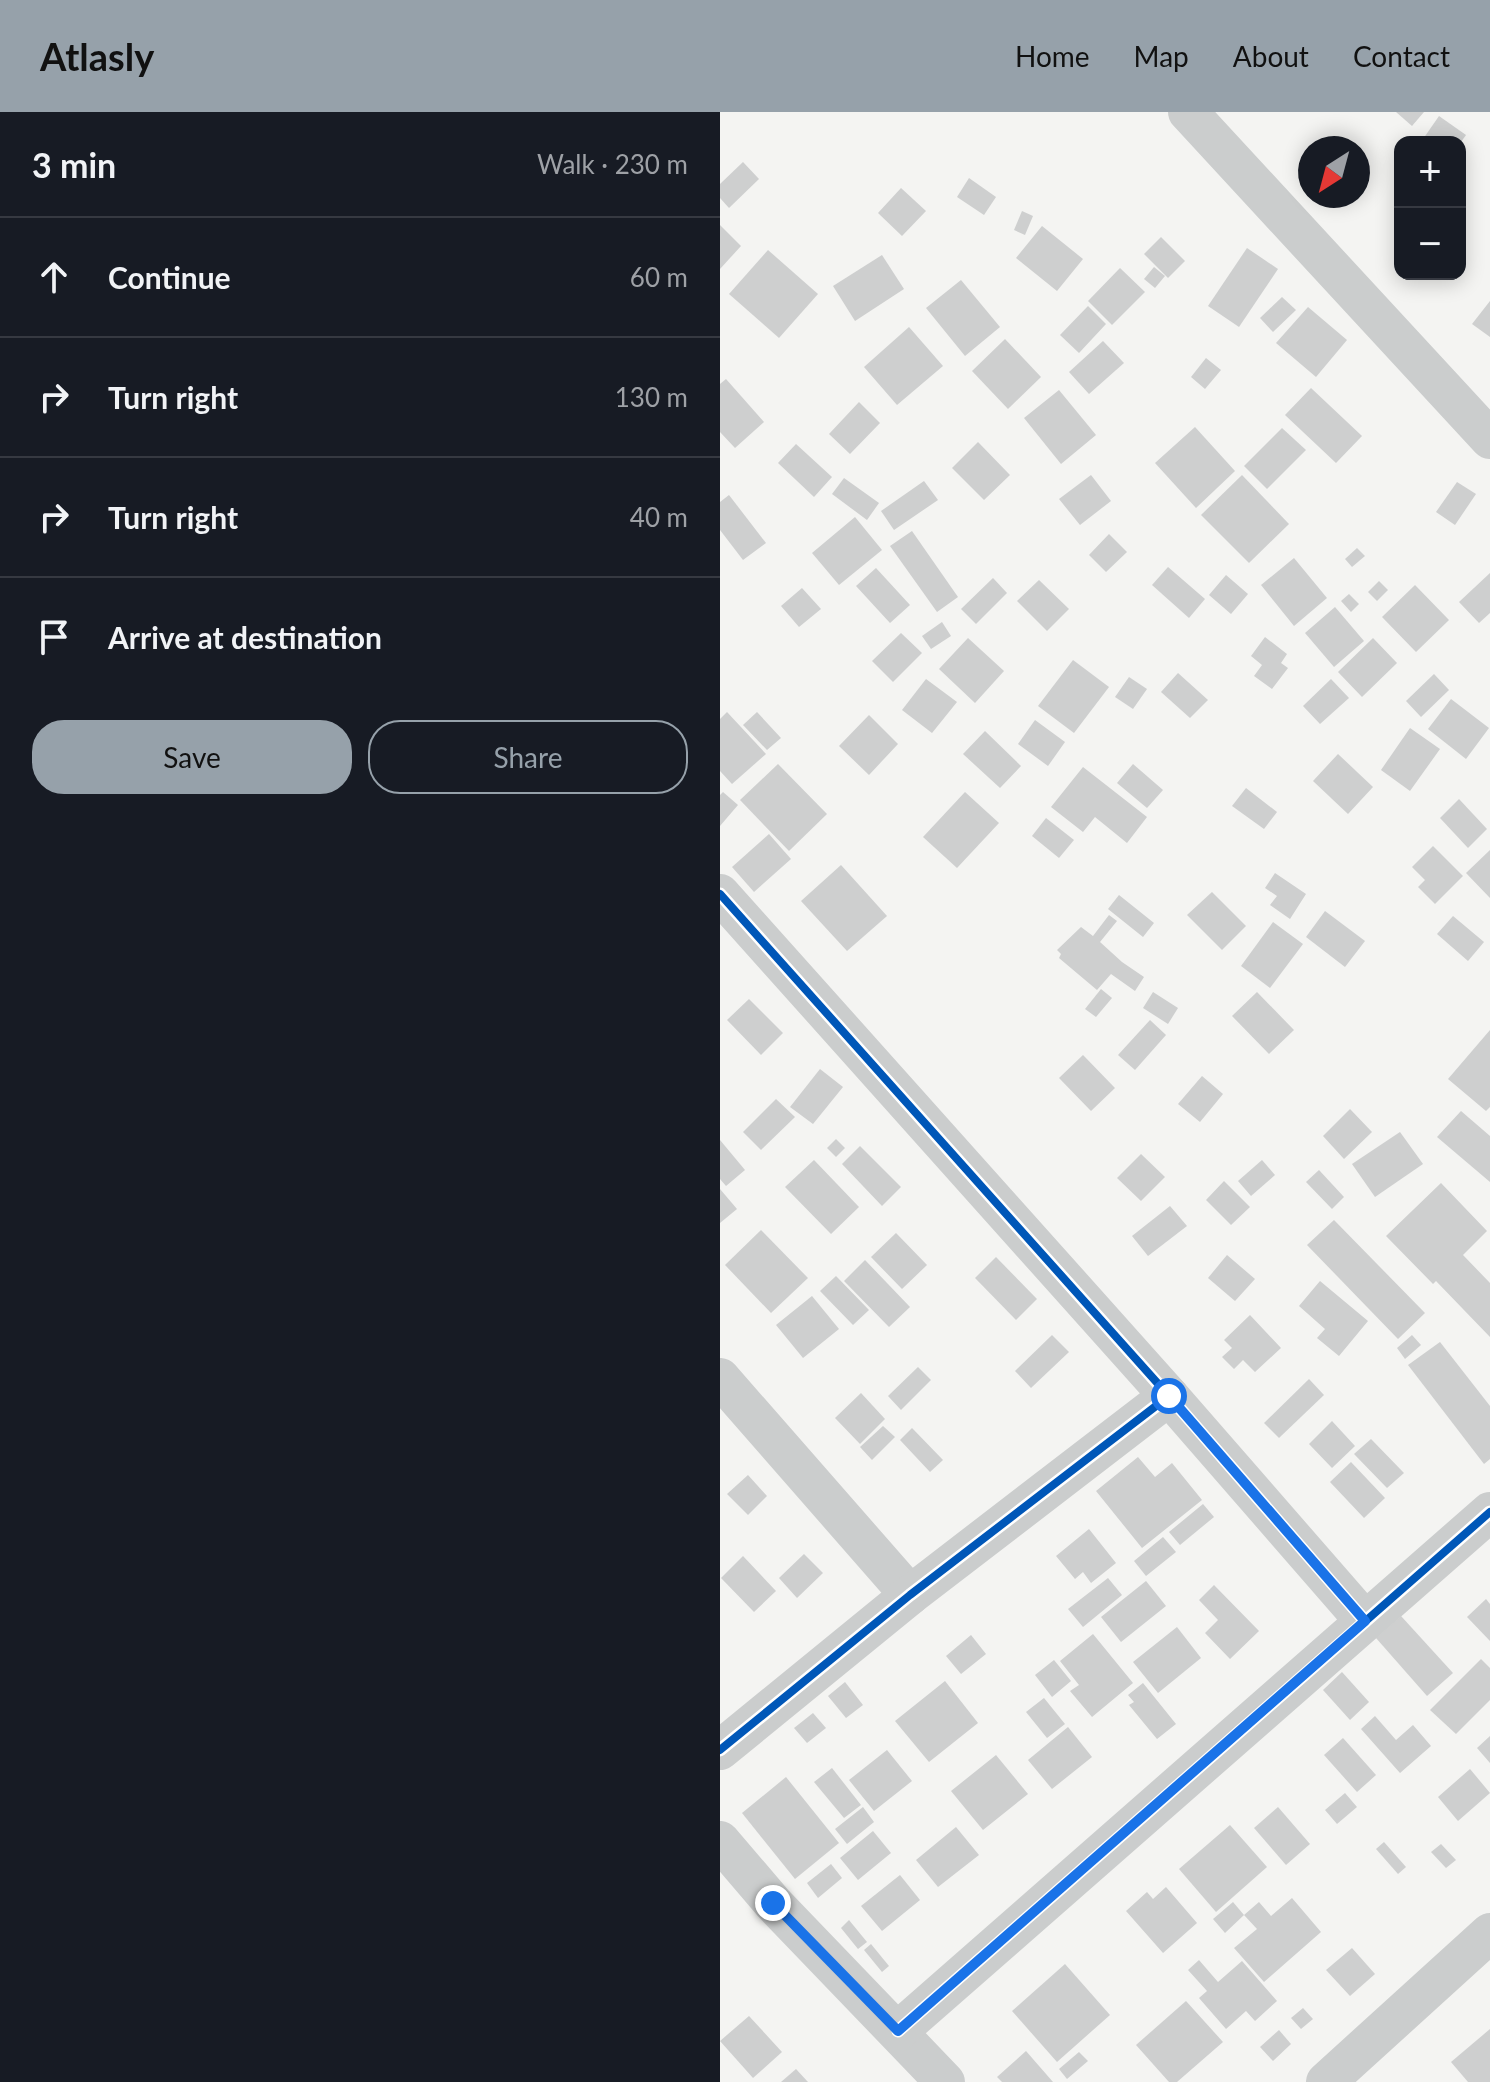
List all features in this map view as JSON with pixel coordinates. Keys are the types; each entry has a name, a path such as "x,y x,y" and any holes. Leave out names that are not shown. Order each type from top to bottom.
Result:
{"street":[{"path":"1188,112 1490,439"},
{"path":"720,894 1169,1396 1365,1621"},
{"path":"720,1378 910,1595"},
{"path":"720,1750 910,1595 1169,1396"},
{"path":"898,2031 1490,1512"},
{"path":"720,1841 773,1903 945,2082"},
{"path":"1326,2082 1490,1933"}],"building":[{"path":"1396,112 1424,112 1412,126"},
{"path":"1439,116 1466,135 1465,136 1425,136"},
{"path":"743,162 759,179 729,208 720,198 720,184"},
{"path":"969,178 996,197 984,215 957,197"},
{"path":"901,188 926,211 902,236 878,213"},
{"path":"1022,211 1033,216 1025,235 1014,230"},
{"path":"720,225 741,246 720,269"},
{"path":"1042,226 1083,259 1057,291 1016,258"},
{"path":"1161,237 1185,261 1168,278 1144,254"},
{"path":"1247,248 1278,269 1239,327 1208,306"},
{"path":"768,250 818,294 779,338 729,294"},
{"path":"882,255 904,289 855,321 833,286"},
{"path":"1154,267 1165,276 1155,288 1144,279"},
{"path":"1120,268 1145,292 1112,325 1088,301"},
{"path":"961,280 1000,327 965,356 926,308"},
{"path":"1282,297 1296,310 1273,332 1260,318"},
{"path":"1490,301 1490,337 1472,324"},
{"path":"1088,306 1106,324 1079,353 1060,335"},
{"path":"1308,307 1347,340 1316,377 1276,343"},
{"path":"909,327 943,366 897,405 864,367"},
{"path":"1005,339 1041,377 1008,409 972,371"},
{"path":"1103,341 1124,363 1089,394 1069,372"},
{"path":"1206,358 1221,370 1205,389 1191,377"},
{"path":"726,379 764,422 735,448 720,432 720,384"},
{"path":"1311,388 1362,436 1336,463 1285,415"},
{"path":"1059,390 1096,435 1061,464 1024,418"},
{"path":"859,402 880,423 850,454 829,434"},
{"path":"1195,427 1235,471 1196,508 1155,463"},
{"path":"1282,428 1306,450 1267,489 1244,466"},
{"path":"978,442 1010,475 984,500 952,468"},
{"path":"796,444 832,477 814,497 778,463"},
{"path":"1091,475 1111,501 1080,525 1059,499"},
{"path":"1242,475 1289,524 1249,563 1201,515"},
{"path":"844,478 879,503 867,520 832,494"},
{"path":"924,481 938,500 894,530 881,511"},
{"path":"1457,482 1476,494 1455,525 1436,512"},
{"path":"729,495 766,543 743,560 720,530 720,502"},
{"path":"855,517 882,550 839,585 812,553"},
{"path":"912,531 958,597 937,612 890,546"},
{"path":"1109,534 1127,552 1106,572 1089,555"},
{"path":"1357,548 1365,556 1352,567 1345,559"},
{"path":"1294,558 1327,598 1294,626 1261,585"},
{"path":"1168,567 1205,599 1189,618 1152,585"},
{"path":"876,568 910,605 890,623 856,586"},
{"path":"1490,573 1490,613 1479,623 1459,602"},
{"path":"1226,575 1248,594 1231,614 1209,595"},
{"path":"993,578 1007,593 976,624 961,609"},
{"path":"1039,580 1069,609 1047,631 1017,601"},
{"path":"1379,581 1388,590 1377,601 1368,592"},
{"path":"1415,585 1449,620 1416,652 1382,617"},
{"path":"802,588 821,609 799,627 781,606"},
{"path":"1349,594 1359,604 1351,612 1341,601"},
{"path":"1335,607 1364,641 1334,667 1305,633"},
{"path":"942,622 951,636 931,649 922,636"},
{"path":"901,633 922,653 893,682 872,661"},
{"path":"1265,637 1287,654 1281,663 1288,668 1272,689 1254,676 1262,665 1251,656"},
{"path":"968,638 1004,671 975,703 939,669"},
{"path":"1373,638 1397,663 1362,697 1338,672"},
{"path":"1073,660 1109,687 1074,733 1038,706"},
{"path":"1178,673 1208,700 1190,718 1161,692"},
{"path":"1434,674 1449,690 1421,717 1406,701"},
{"path":"1129,677 1147,689 1133,709 1115,697"},
{"path":"926,679 957,702 932,733 902,710"},
{"path":"1331,679 1349,698 1320,724 1303,706"},
{"path":"1451,699 1489,728 1466,759 1428,729"},
{"path":"727,712 766,754 732,784 720,771 720,719"},
{"path":"757,712 781,738 767,750 743,725"},
{"path":"869,715 898,744 869,775 839,746"},
{"path":"1035,720 1065,742 1048,766 1018,744"},
{"path":"1410,728 1440,749 1410,791 1381,770"},
{"path":"985,731 1021,766 1000,788 963,754"},
{"path":"1338,754 1373,787 1348,814 1313,781"},
{"path":"778,764 827,814 789,851 740,800"},
{"path":"1133,764 1163,790 1147,808 1117,783"},
{"path":"1083,767 1147,817 1127,843 1095,817 1083,832 1051,807"},
{"path":"1246,788 1277,812 1264,829 1232,806"},
{"path":"723,792 738,805 720,826 720,795"},
{"path":"965,792 999,823 957,868 923,837"},
{"path":"1459,799 1487,829 1468,848 1440,818"},
{"path":"1046,818 1074,840 1059,858 1032,836"},
{"path":"769,834 791,859 754,892 732,867"},
{"path":"1433,846 1463,876 1435,904 1418,887 1425,880 1412,867"},
{"path":"1490,850 1490,898 1466,873"},
{"path":"841,865 887,916 847,951 801,901"},
{"path":"1275,873 1306,894 1290,919 1270,905 1277,896 1265,888"},
{"path":"1212,892 1246,926 1222,950 1187,915"},
{"path":"1119,895 1154,923 1143,937 1108,909"},
{"path":"1325,911 1365,941 1345,967 1306,937"},
{"path":"1109,915 1117,921 1100,942 1144,977 1135,991 1111,974 1097,990 1059,958 1061,954 1057,950 1081,927 1093,936"},
{"path":"1453,916 1484,942 1468,961 1437,934"},
{"path":"1273,922 1303,944 1270,988 1241,966"},
{"path":"1101,989 1112,998 1096,1017 1085,1009"},
{"path":"1153,992 1178,1008 1168,1024 1143,1008"},
{"path":"1257,992 1294,1030 1269,1054 1232,1016"},
{"path":"749,999 783,1033 761,1055 727,1020"},
{"path":"1150,1020 1166,1035 1135,1070 1118,1055"},
{"path":"1490,1030 1490,1107 1486,1111 1448,1079"},
{"path":"1083,1055 1115,1088 1091,1111 1059,1078"},
{"path":"820,1069 843,1087 813,1124 790,1107"},
{"path":"1202,1076 1223,1094 1200,1122 1178,1104"},
{"path":"776,1099 795,1117 761,1150 743,1132"},
{"path":"1350,1109 1372,1132 1344,1159 1323,1136"},
{"path":"1461,1111 1490,1136 1490,1182 1437,1137"},
{"path":"1400,1132 1423,1164 1375,1197 1352,1164"},
{"path":"836,1139 845,1148 836,1157 827,1148"},
{"path":"720,1140 745,1170 726,1186 720,1179"},
{"path":"860,1146 901,1187 882,1206 842,1164"},
{"path":"1141,1154 1165,1177 1141,1201 1117,1178"},
{"path":"814,1160 859,1207 831,1234 785,1187"},
{"path":"1262,1160 1275,1175 1251,1196 1238,1181"},
{"path":"1319,1170 1344,1197 1332,1209 1306,1182"},
{"path":"1224,1181 1250,1207 1231,1225 1206,1200"},
{"path":"1441,1183 1487,1231 1463,1255 1490,1283 1490,1337 1436,1281 1433,1284 1386,1236"},
{"path":"720,1189 737,1209 720,1223"},
{"path":"1170,1206 1187,1226 1148,1256 1132,1236"},
{"path":"1334,1220 1425,1313 1398,1339 1307,1245"},
{"path":"761,1230 808,1278 771,1313 725,1265"},
{"path":"896,1233 927,1265 902,1289 871,1257"},
{"path":"1227,1255 1255,1279 1235,1301 1208,1278"},
{"path":"996,1257 1037,1299 1016,1320 975,1278"},
{"path":"865,1260 910,1307 889,1327 844,1281"},
{"path":"836,1276 869,1310 853,1325 820,1291"},
{"path":"1320,1281 1368,1321 1339,1356 1317,1338 1325,1329 1299,1306"},
{"path":"812,1296 839,1329 803,1358 776,1325"},
{"path":"1250,1315 1281,1348 1255,1372 1243,1360 1234,1369 1222,1357 1232,1348 1224,1340"},
{"path":"1052,1335 1069,1352 1031,1388 1015,1371"},
{"path":"1412,1335 1421,1345 1405,1359 1397,1348"},
{"path":"1440,1342 1490,1406 1490,1459 1484,1464 1408,1365"},
{"path":"918,1367 931,1380 901,1410 888,1396"},
{"path":"1309,1379 1324,1395 1279,1438 1264,1423"},
{"path":"861,1393 885,1419 860,1444 835,1418"},
{"path":"1332,1421 1355,1446 1332,1468 1309,1444"},
{"path":"883,1426 895,1437 872,1460 860,1447"},
{"path":"912,1428 943,1460 930,1472 900,1440"},
{"path":"1371,1439 1404,1473 1387,1488 1354,1454"},
{"path":"1138,1457 1155,1477 1172,1463 1202,1500 1142,1548 1096,1491"},
{"path":"1351,1462 1385,1498 1364,1518 1330,1482"},
{"path":"748,1475 767,1496 748,1515 727,1494"},
{"path":"1203,1504 1214,1517 1180,1545 1169,1532"},
{"path":"1089,1529 1116,1563 1091,1583 1083,1572 1075,1579 1056,1556"},
{"path":"1163,1537 1176,1552 1146,1576 1134,1561"},
{"path":"804,1554 823,1573 797,1598 779,1578"},
{"path":"743,1556 776,1591 754,1612 721,1578"},
{"path":"1108,1578 1122,1595 1083,1627 1068,1609"},
{"path":"1146,1581 1166,1606 1121,1642 1101,1617"},
{"path":"1214,1585 1259,1631 1230,1659 1205,1633 1218,1620 1199,1600"},
{"path":"1486,1599 1490,1604 1490,1641 1467,1617"},
{"path":"1401,1616 1453,1673 1427,1696 1376,1638"},
{"path":"1177,1627 1201,1658 1158,1693 1133,1662"},
{"path":"1093,1634 1133,1683 1092,1717 1070,1691 1079,1685 1060,1661"},
{"path":"971,1635 986,1654 961,1674 946,1656"},
{"path":"1481,1659 1490,1668 1490,1700 1456,1734 1430,1710"},
{"path":"1054,1660 1071,1681 1052,1697 1035,1675"},
{"path":"1342,1672 1369,1702 1350,1720 1323,1690"},
{"path":"945,1681 978,1723 929,1762 895,1721"},
{"path":"845,1682 863,1705 846,1718 828,1696"},
{"path":"1143,1683 1176,1724 1157,1739 1129,1705 1134,1702 1128,1695"},
{"path":"1044,1698 1065,1724 1047,1738 1026,1712"},
{"path":"813,1713 826,1728 807,1743 794,1728"},
{"path":"1375,1716 1396,1740 1413,1725 1431,1746 1400,1773 1361,1729"},
{"path":"1068,1727 1092,1757 1052,1789 1028,1760"},
{"path":"1490,1736 1490,1763 1477,1748"},
{"path":"1343,1738 1376,1775 1357,1792 1324,1755"},
{"path":"887,1750 912,1781 874,1811 849,1780"},
{"path":"996,1755 1028,1794 983,1830 951,1791"},
{"path":"832,1768 861,1805 844,1818 814,1782"},
{"path":"1470,1769 1490,1793 1458,1821 1438,1797"},
{"path":"786,1777 839,1843 795,1879 742,1813"},
{"path":"1345,1793 1357,1807 1337,1824 1325,1810"},
{"path":"863,1807 874,1822 847,1844 835,1829"},
{"path":"1278,1807 1310,1844 1286,1865 1254,1828"},
{"path":"1230,1825 1267,1867 1216,1912 1179,1869"},
{"path":"956,1827 979,1855 938,1887 916,1860"},
{"path":"873,1831 891,1853 858,1880 840,1858"},
{"path":"1384,1842 1406,1867 1398,1874 1376,1849"},
{"path":"1441,1844 1456,1860 1446,1868 1431,1852"},
{"path":"831,1864 842,1878 818,1898 807,1883"},
{"path":"900,1875 920,1900 882,1931 861,1906"},
{"path":"1166,1887 1197,1923 1163,1953 1126,1911 1147,1892 1153,1899"},
{"path":"1292,1898 1321,1932 1264,1982 1234,1948 1257,1929 1244,1915 1259,1902 1271,1916"},
{"path":"1233,1902 1244,1915 1225,1933 1213,1919"},
{"path":"849,1920 867,1942 858,1949 841,1928"},
{"path":"871,1944 889,1966 882,1972 864,1950"},
{"path":"1352,1948 1375,1974 1350,1996 1326,1970"},
{"path":"1199,1960 1218,1982 1242,1961 1277,2001 1255,2021 1246,2011 1226,2029 1199,1998 1207,1991 1188,1970"},
{"path":"1065,1964 1110,2015 1057,2062 1012,2011"},
{"path":"1186,2001 1223,2042 1177,2082 1169,2082 1136,2045"},
{"path":"1303,2008 1313,2019 1301,2029 1291,2018"},
{"path":"749,2016 782,2052 753,2078 720,2041"},
{"path":"1490,2029 1490,2082 1468,2082 1451,2062"},
{"path":"1279,2030 1291,2044 1273,2061 1260,2047"},
{"path":"1026,2051 1053,2082 1002,2082 997,2077"},
{"path":"1079,2052 1088,2061 1067,2079 1059,2069"},
{"path":"796,2069 808,2082 781,2082"}],"cycle path":[{"path":"720,894 1169,1396 1365,1621"},
{"path":"720,1750 910,1595 1169,1396"},
{"path":"898,2031 1490,1512"}],"route":[{"path":"773,1903 898,2031 1365,1621 1169,1396"}]}
